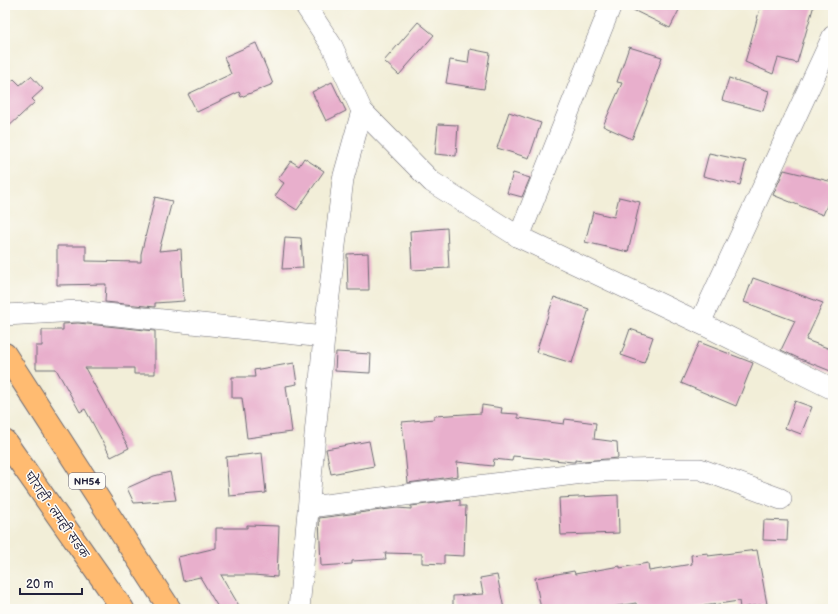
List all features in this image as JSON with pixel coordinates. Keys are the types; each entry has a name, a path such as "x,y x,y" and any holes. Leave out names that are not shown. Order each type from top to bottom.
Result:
{"main road":[{"name":"NH54","path":"5,354 170,609"},
{"name":"घोराही - लमही सडक","path":"5,441 123,609"}],"street":[{"path":"305,5 332,46 362,112 432,182 519,238 700,323 833,389"},
{"path":"519,238 611,5"},
{"path":"700,323 833,36"},
{"path":"299,609 324,337 343,179 362,112"},
{"path":"5,315 78,311 324,337"},
{"path":"309,507 599,471 700,469 781,499"}],"building":[{"path":"623,5 667,5 679,10 670,28"},
{"path":"761,5 814,5 797,63 778,58 773,74 745,62"},
{"path":"418,22 434,35 399,75 384,61"},
{"path":"256,43 273,84 241,97 239,92 197,112 188,94 231,74 224,57"},
{"path":"629,47 662,57 646,105 632,139 603,126 622,83 617,82"},
{"path":"470,49 490,53 484,89 446,83 450,60 468,63"},
{"path":"31,76 43,89 32,99 35,102 5,130 5,87 14,79 20,85"},
{"path":"729,78 769,91 763,111 722,100"},
{"path":"332,82 346,111 326,121 312,92"},
{"path":"509,112 541,123 529,158 497,148"},
{"path":"438,124 458,125 456,156 435,154"},
{"path":"709,153 746,161 740,185 703,176"},
{"path":"304,158 324,171 297,210 275,196 284,183 278,179 291,161 299,166"},
{"path":"784,170 833,182 833,191 823,215 773,195"},
{"path":"513,173 530,178 522,197 507,193"},
{"path":"155,197 172,201 159,251 181,249 184,301 155,303 155,307 105,302 106,284 57,285 57,246 86,246 86,261 141,262 141,254"},
{"path":"619,197 640,202 628,252 585,242 593,212 614,217"},
{"path":"447,228 449,268 412,270 410,231"},
{"path":"285,237 301,238 303,268 282,269"},
{"path":"368,253 369,290 348,290 347,254"},
{"path":"753,278 823,303 806,340 833,350 833,372 781,350 795,321 744,302"},
{"path":"554,297 589,309 572,363 536,352"},
{"path":"78,323 155,331 155,374 134,374 134,368 85,368 129,448 111,457 85,409 80,412 56,369 36,369 36,346 42,346 42,330 63,330 63,324"},
{"path":"630,329 653,337 644,363 621,355"},
{"path":"699,342 753,363 736,406 681,383"},
{"path":"336,352 371,354 370,373 335,371"},
{"path":"294,363 297,384 286,386 292,432 247,438 242,398 232,398 232,377 255,377 254,370"},
{"path":"795,401 812,407 801,434 785,428"},
{"path":"482,405 502,408 501,413 518,414 518,418 564,424 565,419 596,423 594,439 617,442 618,458 583,461 575,460 575,462 573,462 513,456 512,461 494,459 493,466 457,462 458,476 408,483 402,422 434,419 434,416 481,413"},
{"path":"369,441 374,466 331,474 326,449"},
{"path":"262,453 266,493 229,496 226,457"},
{"path":"170,472 176,500 134,503 127,488 154,476"},
{"path":"618,495 619,533 561,535 559,498"},
{"path":"460,500 460,506 466,506 464,556 444,555 444,564 422,563 422,554 385,553 386,559 352,561 352,564 321,566 319,518 397,508 411,509 411,506"},
{"path":"764,520 788,521 787,541 763,540"},
{"path":"247,525 279,526 277,577 221,575 241,609 219,609 200,577 183,581 178,557 216,548 216,528 247,528"},
{"path":"757,550 767,604 740,608 739,601 683,609 637,609 636,603 600,609 541,609 535,578 574,571 575,574 620,566 620,568 648,563 649,571 692,564 691,555 708,553 708,556"},
{"path":"497,575 504,609 453,609 453,596 483,594 480,578"}]}
